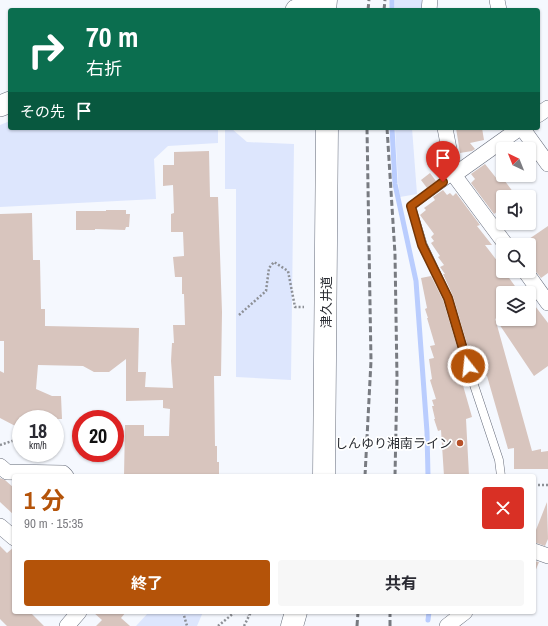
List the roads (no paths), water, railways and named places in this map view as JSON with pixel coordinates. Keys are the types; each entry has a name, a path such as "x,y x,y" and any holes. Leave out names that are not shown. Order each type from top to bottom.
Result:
{"main road":[{"name":"津久井道","path":"324,474 327,130"},
{"path":"292,626 295,614"}],"street":[{"path":"310,8 325,6"},
{"path":"445,130 454,175 501,238"},
{"path":"454,175 518,130"},
{"path":"522,130 548,164"},
{"path":"531,278 547,298"},
{"path":"0,466 7,472 64,474"},
{"path":"0,526 12,536"},
{"path":"536,552 548,556"},
{"path":"67,626 78,614"},
{"path":"447,626 462,614"}],"lane":[{"path":"454,175 411,206 422,245 448,298 472,379 499,460 501,474"}],"waterway":[{"path":"392,0 392,8"},
{"path":"392,130 395,184 416,281 427,432 428,474"},
{"path":"428,620 429,614"}],"railway":[{"path":"368,8 369,0"},
{"path":"384,8 385,0"},
{"path":"365,474 371,361 367,130"},
{"path":"387,130 395,254 397,378 395,474"},
{"path":"357,626 358,614"},
{"path":"390,614 390,626"}],"place":[{"name":"しんゆり湘南ライン","path":"460,443"}]}
